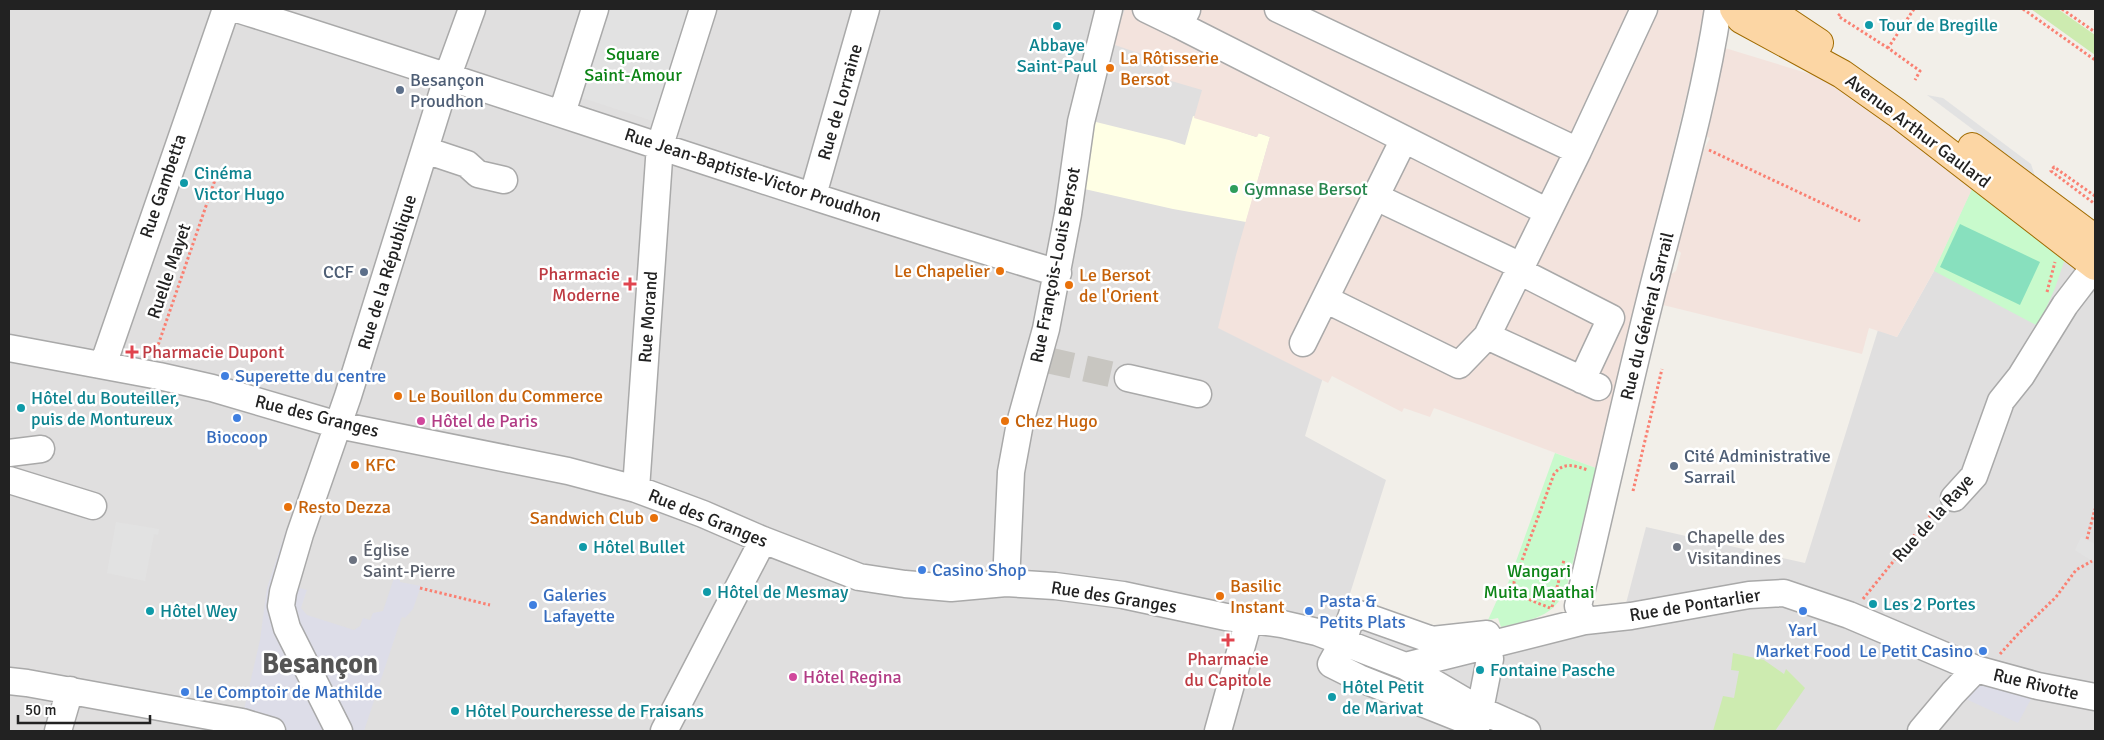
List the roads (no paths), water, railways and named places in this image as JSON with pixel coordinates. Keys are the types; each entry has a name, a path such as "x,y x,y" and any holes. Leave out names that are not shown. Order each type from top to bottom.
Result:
{"main road":[{"name":"Avenue Arthur Gaulard","path":"1734,9 1741,19 1836,70 2093,254"},
{"name":"Avenue Arthur Gaulard","path":"1768,9 1930,116 2093,254"}],"street":[{"name":"Rue Gambetta","path":"103,365 226,9"},
{"name":"Rue Jean-Baptiste-Victor Proudhon","path":"237,9 448,75 874,215 1058,272"},
{"name":"Rue de la République","path":"339,731 287,628 281,606 283,592 300,534 338,425 448,75 472,9"},
{"path":"562,113 595,9"},
{"name":"Rue Morand","path":"636,489 660,145 703,9"},
{"name":"Rue de Lorraine","path":"813,195 866,9"},
{"name":"Rue François-Louis Bersot","path":"1006,583 1011,472 1020,424 1043,359 1081,122 1109,9"},
{"path":"1146,9 1183,17 1404,139 1548,212"},
{"path":"1278,9 1578,151"},
{"path":"1325,299 1459,365 1487,336 1578,151 1644,9"},
{"name":"Rue du Général Sarrail","path":"1584,621 1578,606 1649,301 1694,127 1718,9"},
{"path":"1303,344 1404,139"},
{"path":"425,150 467,164 478,174 504,180"},
{"path":"1376,197 1520,268 1611,318 1590,384 1487,336"},
{"name":"Rue de la Raye","path":"1954,498 1974,476 2001,401 2022,376 2093,254"},
{"name":"Rue des Granges","path":"9,348 212,388 338,425 568,471 636,489 859,577 951,588 1006,583 1055,586 1123,595 1226,617 1291,626 1317,632 1406,666 1480,710 1527,731"},
{"path":"1128,378 1198,394"},
{"path":"9,453 41,449"},
{"path":"9,480 93,506"},
{"path":"664,731 763,540"},
{"name":"Rue de Pontarlier","path":"1406,666 1451,653 1584,621 1631,616 1749,594 1784,594 1858,619 1981,670"},
{"path":"1353,612 1432,640 1487,634 1490,659 1477,725 1359,678 1331,664 1343,642 1353,612"},
{"path":"1218,731 1249,620"},
{"path":"1444,688 1451,653"},
{"path":"1921,731 1953,693 1981,670"},
{"name":"Rue Rivotte","path":"1981,670 2038,686 2095,697"},
{"path":"9,681 70,690 234,726 272,731"},
{"path":"58,731 70,690"}],"tunnel":[{"path":"1047,360 1128,378"}],"place":[{"name":"Tour de Bregille","path":"1869,25"},
{"name":"Abbaye Saint-Paul","path":"1057,26"},
{"name":"La Rôtisserie Bersot","path":"1110,68"},
{"name":"Besançon Proudhon","path":"400,90"},
{"name":"Cinéma Victor Hugo","path":"184,183"},
{"name":"Gymnase Bersot","path":"1234,189"},
{"name":"Le Chapelier","path":"1000,271"},
{"name":"CCF","path":"364,272"},
{"name":"Pharmacie Moderne","path":"630,284"},
{"name":"Le Bersot de l'Orient","path":"1069,285"},
{"name":"Pharmacie Dupont","path":"132,352"},
{"name":"Superette du centre","path":"225,376"},
{"name":"Le Bouillon du Commerce","path":"398,396"},
{"name":"Hôtel du Bouteiller, puis de Montureux","path":"21,408"},
{"name":"Biocoop","path":"237,418"},
{"name":"Hôtel de Paris","path":"421,421"},
{"name":"Chez Hugo","path":"1005,421"},
{"name":"KFC","path":"355,465"},
{"name":"Cité Administrative Sarrail","path":"1674,466"},
{"name":"Resto Dezza","path":"288,507"},
{"name":"Sandwich Club","path":"654,518"},
{"name":"Hôtel Bullet","path":"583,547"},
{"name":"Chapelle des Visitandines","path":"1677,547"},
{"name":"Église Saint-Pierre","path":"353,560"},
{"name":"Casino Shop","path":"922,570"},
{"name":"Hôtel de Mesmay","path":"707,592"},
{"name":"Basilic Instant","path":"1220,596"},
{"name":"Les 2 Portes","path":"1873,604"},
{"name":"Galeries Lafayette","path":"533,605"},
{"name":"Hôtel Wey","path":"150,611"},
{"name":"Pasta & Petits Plats","path":"1309,611"},
{"name":"Yarl Market Food","path":"1803,611"},
{"name":"Pharmacie du Capitole","path":"1228,640"},
{"name":"Le Petit Casino","path":"1983,651"},
{"name":"Fontaine Pasche","path":"1480,670"},
{"name":"Hôtel Regina","path":"793,677"},
{"name":"Le Comptoir de Mathilde","path":"185,692"},
{"name":"Hôtel Petit de Marivat","path":"1332,697"},
{"name":"Hôtel Pourcheresse de Fraisans","path":"455,711"}],"district":[{"name":"Besançon","path":"320,663"}],"park label":[{"name":"Square Saint-Amour","path":"633,64"},
{"name":"Wangari Muita Maathai","path":"1539,581"}]}
